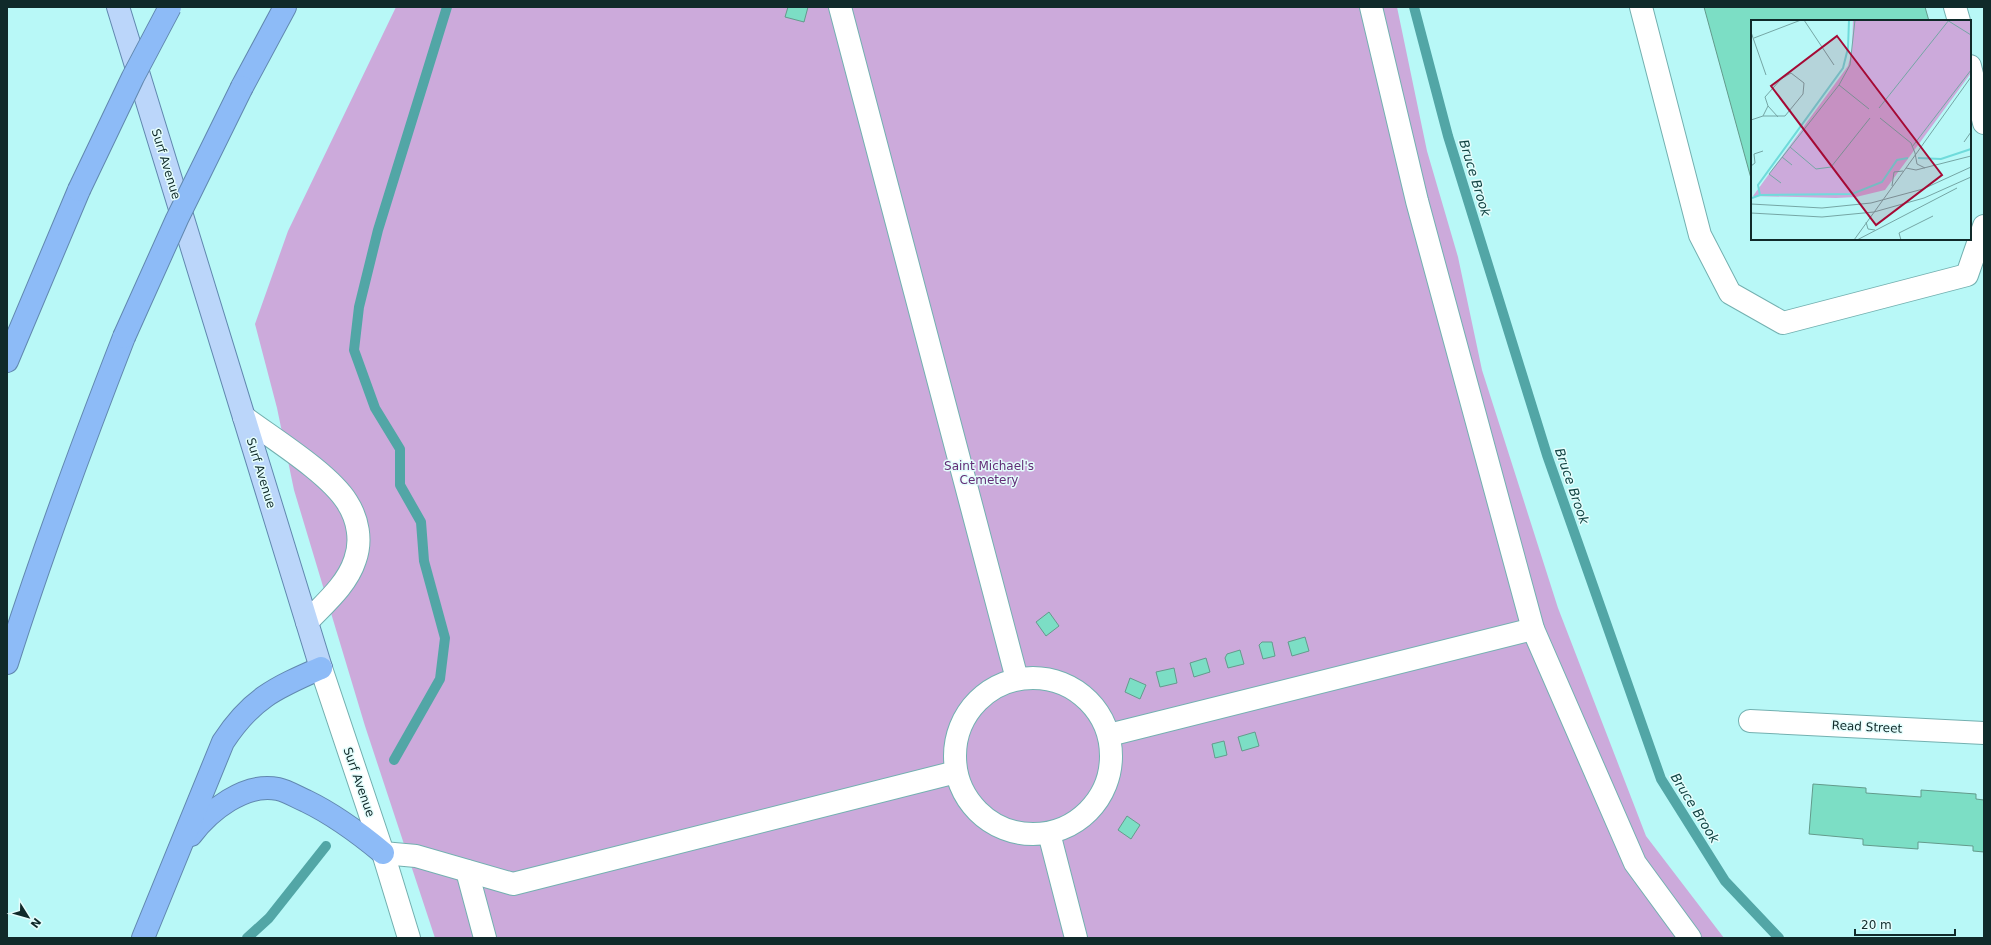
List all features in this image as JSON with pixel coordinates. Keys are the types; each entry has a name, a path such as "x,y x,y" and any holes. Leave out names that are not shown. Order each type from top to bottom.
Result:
{"highway":[{"path":"7,361 79,190 133,77 170,7"},
{"path":"7,663 39,563 124,337 177,219 242,87 285,7"},
{"path":"143,938 223,742 235,723 258,700 278,687 321,668"},
{"path":"181,847 199,824 216,810 240,795 257,788 277,789 327,811 356,831 383,853"}],"main road":[{"name":"Surf Avenue","path":"118,7 321,668"}],"street":[{"path":"840,7 1017,679"},
{"path":"1371,7 1417,201 1533,629 1635,863 1690,938"},
{"path":"1641,7 1700,235 1730,293 1783,323 1967,275 1984,226"},
{"path":"1955,7 1959,20"},
{"path":"1971,70 1984,123"},
{"path":"244,417 315,469 332,484 347,501 356,522 358,530 358,545 355,560 349,573 338,588 307,622"},
{"path":"1109,735 1533,629"},
{"name":"Surf Avenue","path":"321,668 383,853 409,938"},
{"path":"1040,678 1063,683 1084,695 1099,713 1109,735 1111,760 1106,786 1092,808 1073,824 1049,833 1024,834 1000,828 980,814 972,805 965,796 956,772 955,748 961,724 975,704 994,688 1017,679 1040,678"},
{"name":"Read Street","path":"1750,721 1984,733"},
{"path":"383,853 416,856 513,884 956,772"},
{"path":"1049,833 1076,938"},
{"path":"467,871 485,938"}],"green space":[{"name":"Saint Michael's Cemetery","path":"396,7 1397,7 1427,151 1458,257 1482,370 1558,608 1646,836 1724,938 435,938 365,726 294,490 277,408 255,324 288,231"}],"building":[{"path":"788,7 808,7 804,22 785,17"},
{"path":"1704,7 1925,7 1929,20 1751,20 1751,178"},
{"path":"1049,612 1059,626 1046,636 1036,622"},
{"path":"1305,637 1309,651 1292,656 1288,642"},
{"path":"1262,642 1272,642 1275,656 1263,659 1259,645"},
{"path":"1240,650 1244,664 1228,668 1225,658 1227,654"},
{"path":"1206,658 1210,672 1194,677 1190,663"},
{"path":"1174,668 1177,683 1160,687 1156,672"},
{"path":"1130,678 1146,685 1140,699 1125,692"},
{"path":"1255,732 1259,746 1242,751 1238,737"},
{"path":"1224,741 1227,755 1215,758 1212,744"},
{"path":"1813,784 1866,788 1866,793 1921,797 1921,790 1976,794 1976,799 1984,800 1984,852 1973,851 1973,846 1918,842 1918,849 1863,845 1863,839 1809,834"},
{"path":"1127,816 1140,825 1131,839 1118,830"}],"waterway":[{"path":"394,760 440,679 445,638 424,561 421,522 400,485 400,449 375,408 354,350 359,307 378,230 447,7"},
{"name":"Bruce Brook","path":"1414,7 1448,136 1547,455 1661,779 1725,881 1779,938"},
{"path":"247,938 269,918 326,846"}]}
